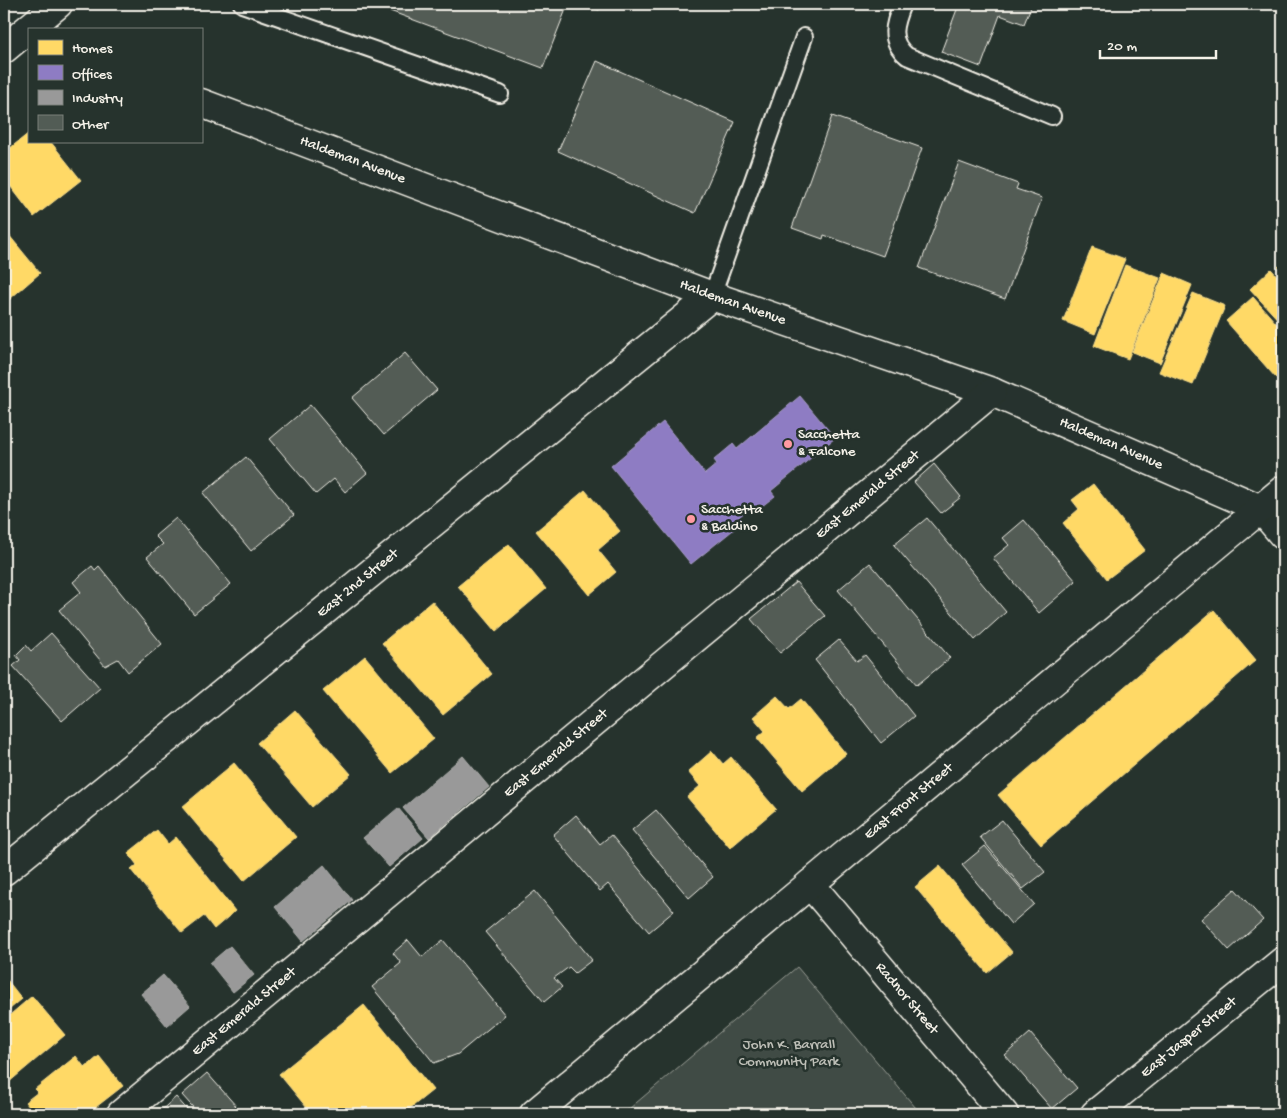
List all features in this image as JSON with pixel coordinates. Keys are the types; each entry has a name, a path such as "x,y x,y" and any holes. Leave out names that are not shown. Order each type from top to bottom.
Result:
{"street":[{"path":"32,28 58,4"},
{"path":"18,41 28,32"},
{"name":"Haldeman Avenue","path":"202,103 712,296 992,392 1261,509"},
{"name":"East 2nd Street","path":"4,871 712,296"},
{"name":"East Emerald Street","path":"121,1114 992,392"},
{"name":"East Front Street","path":"534,1114 1283,490"},
{"path":"1261,509 1283,536"},
{"name":"Radnor Street","path":"810,884 1004,1114"},
{"name":"East Jasper Street","path":"1095,1114 1283,960"}],"lane":[{"path":"244,4 500,94"},
{"path":"902,4 896,20 894,39 898,48 906,56 1052,116"},
{"path":"712,296 804,37"}],"green space":[{"name":"John K. Barrall Community Park","path":"797,967 921,1114 623,1114"}],"building: Homes":[{"path":"28,134 28,142 51,142 81,180 34,217 4,178 4,153"},
{"path":"4,229 40,273 4,304"},
{"path":"1092,247 1125,259 1095,334 1063,321"},
{"path":"1283,263 1283,273 1278,267"},
{"path":"1125,265 1160,278 1128,359 1094,346"},
{"path":"1271,269 1283,282 1283,325 1250,289"},
{"path":"1164,273 1192,285 1160,363 1132,352"},
{"path":"1193,293 1225,306 1193,385 1159,372"},
{"path":"1253,297 1283,331 1283,371 1276,378 1226,321"},
{"path":"1093,484 1145,550 1107,579 1063,523 1079,509 1072,500"},
{"path":"585,490 620,531 598,550 616,572 589,595 536,531"},
{"path":"509,544 546,589 496,631 458,586"},
{"path":"432,601 492,674 443,715 382,643"},
{"path":"1214,610 1256,660 1041,845 998,795"},
{"path":"365,656 434,739 392,773 323,691"},
{"path":"777,696 789,709 801,699 846,754 802,791 757,738 765,731 753,717"},
{"path":"295,710 351,774 312,807 257,743"},
{"path":"712,751 723,764 731,757 776,809 730,848 687,797 700,786 688,772"},
{"path":"234,763 296,837 244,881 182,807"},
{"path":"157,830 168,844 176,837 235,911 214,929 204,916 182,933 131,870 137,865 128,853"},
{"path":"940,866 1012,952 987,973 915,887"},
{"path":"4,976 22,999 4,1014"},
{"path":"32,996 65,1035 8,1083 4,1078 4,1020"},
{"path":"364,1005 433,1090 403,1114 312,1114 279,1074"},
{"path":"76,1056 85,1068 99,1056 123,1086 87,1114 35,1114 25,1102 38,1092 35,1089"}],"building: Offices":[{"path":"800,396 835,438 771,491 775,496 757,510 753,505 739,517 743,522 691,564 611,466 663,422 705,474 717,464 714,460 733,444 737,449"}],"building: Industry":[{"path":"463,756 489,787 429,838 403,808"},
{"path":"398,808 423,838 389,867 363,838"},
{"path":"324,865 352,900 303,941 275,907"},
{"path":"230,946 254,975 233,992 210,963"},
{"path":"163,975 190,1006 167,1026 141,994"}],"building: Other":[{"path":"371,4 568,4 543,68"},
{"path":"582,4 601,4 599,10"},
{"path":"959,4 1032,4 1024,24 1000,15 981,67 941,52"},
{"path":"597,61 735,122 695,213 558,151"},
{"path":"832,116 922,148 883,256 824,235 823,239 792,228"},
{"path":"959,162 1018,184 1016,189 1042,198 1005,299 919,268"},
{"path":"405,353 437,390 384,435 352,398"},
{"path":"310,405 367,473 345,492 334,479 316,494 270,439"},
{"path":"246,457 294,515 251,551 203,493"},
{"path":"934,464 961,497 941,513 914,482"},
{"path":"176,518 231,584 194,614 147,557 163,544 155,536"},
{"path":"927,518 1006,612 975,640 894,545"},
{"path":"1024,520 1076,581 1039,613 993,558 1009,545 1003,538"},
{"path":"870,563 950,658 917,685 838,590"},
{"path":"92,566 95,570 99,566 162,644 128,672 118,659 105,666 59,610 81,592 73,582"},
{"path":"796,582 825,616 780,653 751,619"},
{"path":"51,633 100,688 62,721 13,666 20,660 16,655 26,645 31,651"},
{"path":"839,640 857,661 865,655 914,716 881,743 815,660"},
{"path":"1283,799 1283,809 1278,803"},
{"path":"656,810 713,877 689,898 632,830"},
{"path":"576,815 600,844 611,835 674,911 649,932 608,884 600,891 553,835"},
{"path":"1002,820 1045,872 1023,889 980,837"},
{"path":"985,846 1034,904 1011,924 962,865"},
{"path":"1235,889 1263,920 1229,950 1201,919"},
{"path":"535,891 592,960 575,973 569,967 554,978 562,987 544,1002 485,932"},
{"path":"408,940 422,957 443,940 505,1015 458,1054 434,1063 372,987 401,963 393,953"},
{"path":"1030,1033 1077,1088 1052,1109 1005,1055"},
{"path":"207,1073 236,1106 227,1114 199,1114 182,1095"},
{"path":"176,1097 191,1114 157,1114"}],"place":[{"name":"Sacchetta & Falcone","path":"788,444"},
{"name":"Sacchetta & Baldino","path":"691,519"}]}
